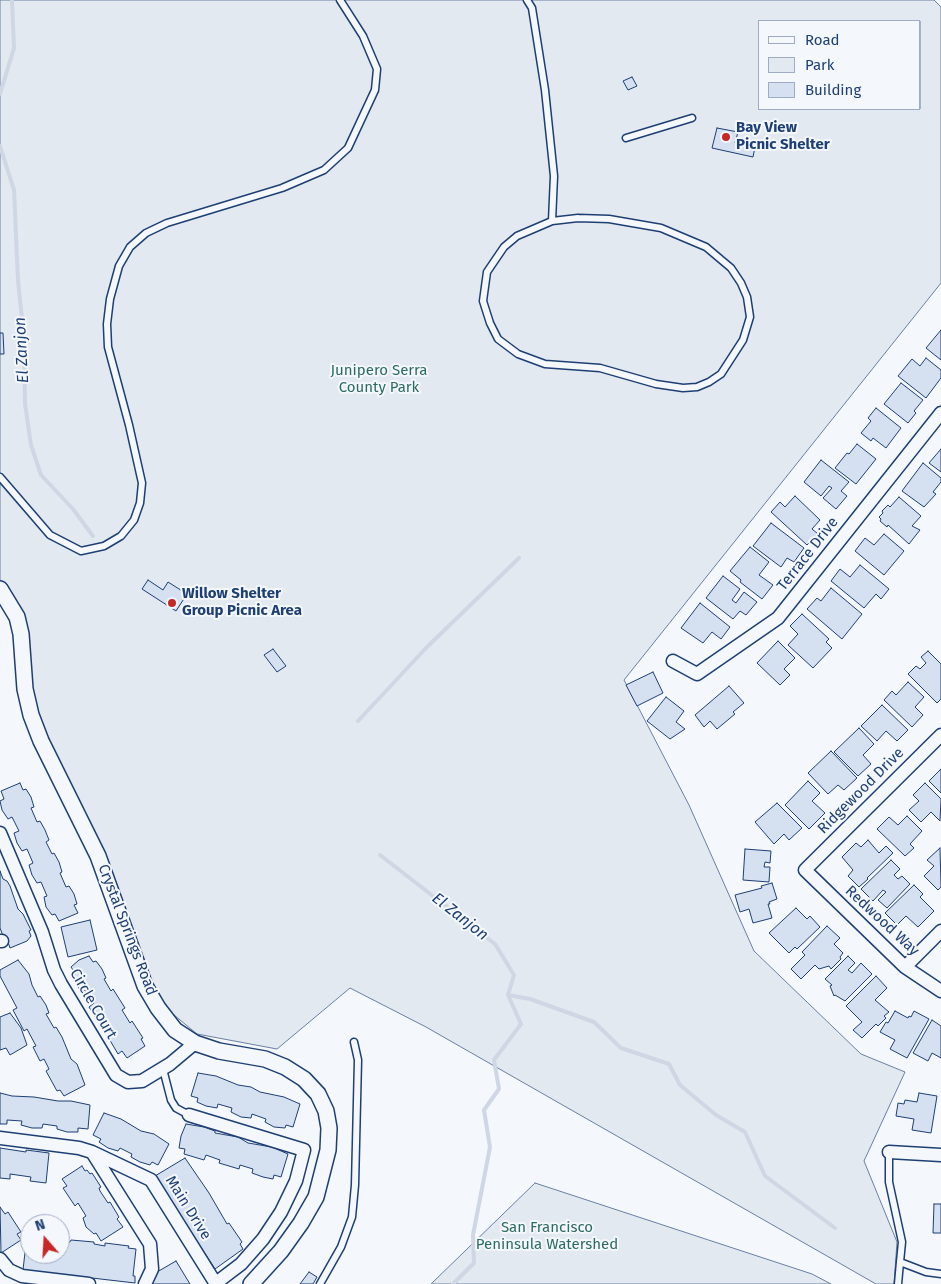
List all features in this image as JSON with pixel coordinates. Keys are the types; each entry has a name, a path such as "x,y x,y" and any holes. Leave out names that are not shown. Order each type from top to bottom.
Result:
{"street":[{"name":"Terrace Drive","path":"674,661 698,674 778,618 941,413"},
{"name":"Crystal Springs Road","path":"0,589 16,617 21,634 25,689 31,715 41,741 98,856 145,986 158,1008 175,1030 195,1043 220,1052 265,1059 285,1067 304,1079 318,1094 326,1111 329,1128 328,1150 316,1197 301,1223 281,1251 251,1284"},
{"name":"Ridgewood Drive","path":"805,870 941,735"},
{"name":"Circle Court","path":"0,834 42,932 54,970 116,1075 128,1082 142,1081 163,1069 195,1043"},
{"name":"Redwood Way","path":"805,870 905,967 941,991"},
{"path":"905,967 941,931"},
{"path":"189,1115 304,1150 296,1181 281,1212 263,1238 241,1264 216,1283"},
{"name":"Main Drive","path":"0,1138 71,1146 92,1152 151,1180 216,1283"},
{"path":"92,1152 150,1244 152,1269 146,1284"},
{"path":"889,1152 941,1155"},
{"path":"0,1260 9,1270 22,1276 89,1284"}],"lane":[{"path":"0,476 50,536 81,551 104,546 121,536 134,520 140,503 142,483 108,347 107,324 110,299 119,266 130,247 146,233 167,222 282,188 324,170 348,148 375,90 376,69 363,36 340,0"},
{"path":"527,0 532,8 545,90 554,176 552,221"},
{"path":"626,138 692,118"},
{"path":"578,218 610,219 660,228 706,247 731,268 741,282 747,296 750,317 743,340 721,374 697,387 683,388 656,384 600,368 545,364 518,354 498,339 483,301 487,272 504,247 517,236 552,221 578,218"},
{"path":"320,1284 341,1247 352,1217 355,1185 358,1060 354,1042"},
{"path":"163,1069 171,1100 176,1108 189,1115"},
{"path":"889,1152 889,1182 902,1242 898,1284"},
{"path":"900,1262 926,1272 941,1274"}],"green space":[{"name":"Junipero Serra County Park","path":"0,0 934,0 941,7 941,283 624,680 689,805 754,951 861,1054 905,1072 864,1161 897,1242 894,1284 876,1284 426,1027 350,988 277,1049 197,1034 168,1010 149,976 31,705 31,680 0,583"},
{"name":"San Francisco Peninsula Watershed","path":"535,1183 812,1274 831,1284 431,1284"}],"building":[{"path":"632,77 637,86 628,90 623,81"},
{"name":"Bay View Picnic Shelter","path":"717,128 738,132 735,143 755,147 753,157 712,148"},
{"path":"941,330 941,360 926,348"},
{"path":"0,333 3,333 4,354 0,354"},
{"path":"926,358 941,370 941,378 926,398 898,376 912,359 920,366"},
{"path":"901,383 923,400 914,411 916,413 908,423 884,404"},
{"path":"876,408 901,428 886,448 873,438 871,441 861,433 871,421 868,418"},
{"path":"857,444 876,459 856,484 835,468"},
{"path":"941,449 941,472 929,463"},
{"path":"821,460 849,482 841,491 847,496 836,509 823,498 832,488 829,486 821,496 804,482"},
{"path":"923,463 941,478 941,482 933,492 936,494 924,507 902,491"},
{"path":"795,496 820,520 812,529 818,534 807,545 771,512 780,502 785,507"},
{"path":"899,497 921,516 912,526 920,530 909,544 888,525 887,527 880,521 879,517 888,505 890,507"},
{"path":"771,523 804,548 794,562 787,558 781,567 753,546"},
{"path":"884,534 904,551 884,575 855,551 865,538 874,545"},
{"path":"750,547 769,562 759,575 773,585 762,599 740,582 741,580 730,571"},
{"path":"860,565 889,589 881,599 876,594 864,608 831,581 840,569 850,577"},
{"path":"723,576 740,589 732,600 736,603 744,592 757,602 746,615 740,611 733,619 706,598"},
{"name":"Willow Shelter Group Picnic Area","path":"148,580 163,590 168,582 187,594 176,611 142,589"},
{"path":"831,588 862,614 842,639 807,609 817,598 821,601"},
{"path":"700,603 730,627 721,639 712,632 703,643 681,628"},
{"path":"802,614 829,639 826,642 832,648 813,668 788,645 798,634 790,626"},
{"path":"778,641 795,658 784,669 790,675 780,685 757,663"},
{"path":"273,649 286,666 277,672 264,655"},
{"path":"928,651 941,664 941,699 937,703 908,674 916,666 920,669 926,663 921,657"},
{"path":"653,672 663,693 637,706 626,685"},
{"path":"908,682 924,697 915,707 923,715 912,727 884,700 892,691 896,695"},
{"path":"729,686 744,703 733,712 735,714 717,729 710,721 704,727 695,715"},
{"path":"666,697 684,711 676,722 685,729 670,739 647,721"},
{"path":"882,705 908,730 897,741 886,731 877,741 861,726"},
{"path":"859,728 874,744 863,755 871,764 858,776 834,752"},
{"path":"831,751 857,778 844,790 838,785 828,794 808,773"},
{"path":"941,769 941,793 929,781"},
{"path":"808,781 820,793 812,801 825,813 809,829 785,805"},
{"path":"20,783 23,790 26,789 31,797 34,807 31,808 37,822 40,821 45,830 49,840 46,842 52,854 54,853 59,862 62,872 60,873 66,887 69,886 77,904 74,905 78,913 59,921 55,914 52,915 46,907 44,897 47,896 41,882 37,883 32,875 29,865 33,863 27,849 22,851 17,843 14,833 19,831 12,817 8,819 2,810 0,801 4,799 1,791"},
{"path":"925,783 941,799 940,821 931,812 921,822 909,810 919,801 913,795"},
{"path":"777,803 802,828 789,840 784,834 774,844 755,822"},
{"path":"907,816 922,831 910,844 914,848 905,856 877,829 889,817 898,825"},
{"path":"868,840 879,853 886,846 893,853 859,887 848,876 853,870 842,857 856,843 861,847"},
{"path":"940,848 941,887 938,890 924,876 934,866 927,860"},
{"path":"745,849 771,851 770,863 765,862 764,867 770,867 769,882 743,880"},
{"path":"891,860 900,869 894,875 898,879 902,876 910,884 887,908 878,900 886,892 883,890 873,901 861,889"},
{"path":"0,871 3,879 10,886 18,909 23,914 31,930 29,931 31,936 27,941 10,948 0,928"},
{"path":"772,883 777,899 768,904 772,918 753,923 749,909 740,912 735,895 762,888 761,886"},
{"path":"914,885 923,894 920,897 934,911 918,927 906,916 897,925 885,913"},
{"path":"796,908 807,919 810,916 820,927 797,949 795,947 789,953 769,933"},
{"path":"90,920 97,950 68,957 61,927"},
{"path":"827,926 840,938 834,944 843,953 840,957 841,959 831,969 829,966 819,969 815,965 801,979 791,969 805,955 802,952"},
{"path":"89,956 102,969 106,978 104,979 111,991 113,989 125,1008 122,1010 143,1038 141,1039 145,1046 127,1058 122,1051 118,1054 108,1037 112,1034 101,1017 97,1020 89,1007 94,1003 85,990 82,993 71,976 75,973 71,967 79,960"},
{"path":"848,956 855,963 848,970 852,973 861,963 872,974 845,1001 834,996 830,986 832,985 825,979"},
{"path":"18,960 29,974 38,997 40,996 46,1005 49,1013 46,1014 62,1037 71,1059 77,1064 85,1085 64,1096 60,1090 57,1091 46,1071 49,1069 44,1059 40,1061 33,1047 36,1046 27,1029 24,1031 13,1010 17,1008 0,976 0,970"},
{"path":"876,976 887,988 875,1000 889,1012 878,1026 876,1024 862,1038 853,1030 862,1022 846,1006"},
{"path":"895,1011 908,1018 909,1016 911,1017 914,1011 929,1019 907,1058 890,1049 895,1040 880,1032"},
{"path":"10,1013 21,1028 27,1045 10,1055 6,1048 0,1050 0,1017"},
{"path":"932,1020 941,1026 941,1058 932,1053 928,1061 913,1053"},
{"path":"198,1073 216,1076 238,1085 251,1087 260,1092 284,1097 300,1104 293,1127 286,1125 285,1128 274,1127 265,1122 266,1119 252,1114 251,1118 241,1117 231,1112 232,1108 218,1104 217,1108 197,1102 198,1098 191,1096"},
{"path":"0,1093 90,1105 88,1129 78,1128 78,1132 67,1132 57,1129 57,1126 43,1124 42,1128 32,1128 21,1125 22,1121 7,1120 7,1124 0,1124"},
{"path":"919,1093 937,1096 931,1133 912,1130 914,1119 896,1116 898,1103 904,1104 905,1100 917,1102"},
{"path":"104,1113 121,1119 141,1131 154,1134 169,1144 158,1165 152,1162 150,1165 140,1162 131,1157 132,1154 120,1148 118,1151 108,1148 99,1142 101,1139 93,1135"},
{"path":"186,1124 204,1127 215,1131 215,1133 238,1137 248,1143 272,1147 288,1154 281,1177 274,1175 273,1179 263,1177 252,1173 253,1169 240,1165 239,1169 219,1163 220,1160 206,1155 204,1160 184,1154 185,1149 179,1148"},
{"path":"0,1148 49,1153 46,1183 30,1181 31,1177 10,1174 10,1179 0,1178"},
{"path":"185,1158 227,1224 229,1223 242,1242 240,1244 243,1249 215,1269 155,1176"},
{"path":"82,1166 85,1171 87,1170 90,1174 92,1173 101,1187 99,1188 100,1191 108,1203 110,1202 119,1217 117,1219 123,1227 101,1241 96,1233 94,1234 86,1227 83,1218 86,1216 78,1203 75,1206 63,1188 67,1186 62,1179"},
{"path":"934,1204 941,1204 941,1233 933,1233"},
{"path":"0,1207 5,1214 8,1212 20,1230 17,1234 20,1241 1,1253"},
{"path":"71,1240 94,1242 94,1244 105,1246 105,1243 129,1246 128,1248 136,1249 133,1276 135,1276 135,1283 23,1270 24,1264 70,1264"},
{"path":"176,1261 190,1284 152,1284 157,1272"},
{"path":"309,1272 317,1277 313,1284 300,1284"}],"waterway":[{"name":"El Zanjon","path":"0,94 14,48 12,0"},
{"name":"El Zanjon","path":"0,146 14,190 18,281 24,337 25,404 31,445 41,475 73,509 93,536"},
{"path":"358,721 426,648 519,558"},
{"name":"El Zanjon","path":"380,855 495,944 514,975 508,995"},
{"path":"508,995 530,999 594,1022 621,1048 669,1064 680,1085 716,1115 745,1132 765,1176 835,1228"},
{"path":"453,1284 474,1263 473,1235 490,1147 484,1110 499,1089 494,1060 521,1024 508,995"}],"place":[{"name":"Bay View Picnic Shelter","path":"726,137"},
{"name":"Willow Shelter Group Picnic Area","path":"172,603"}]}
